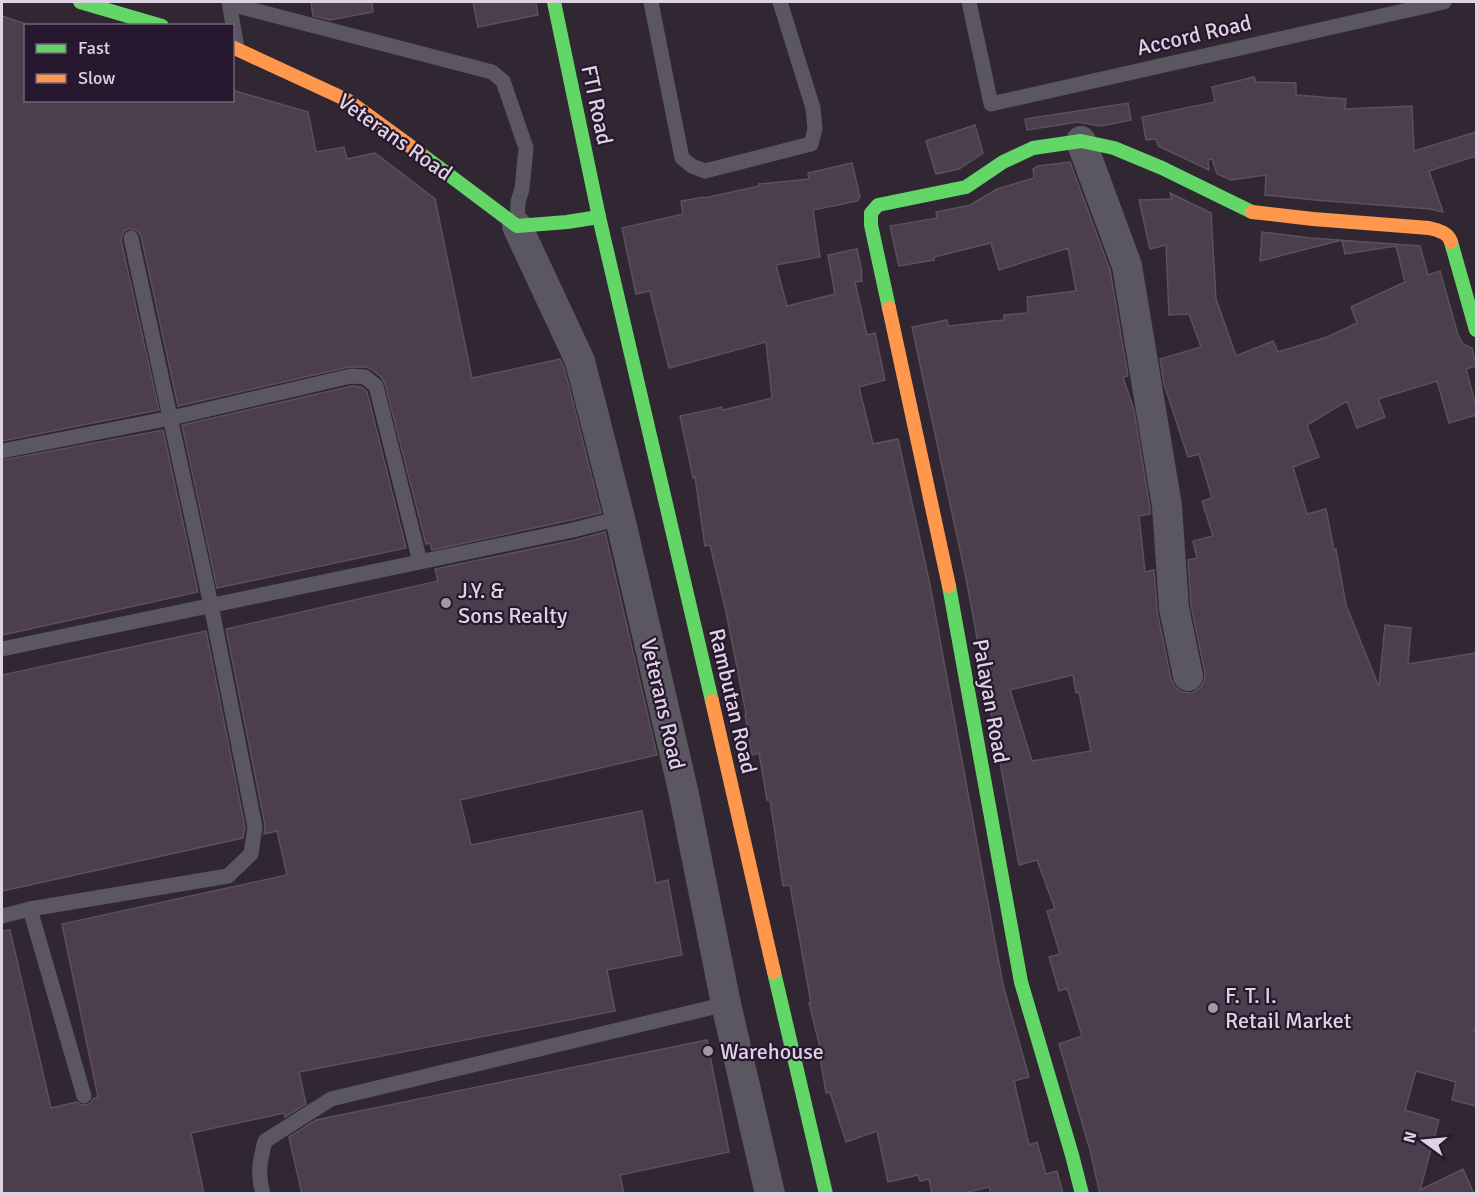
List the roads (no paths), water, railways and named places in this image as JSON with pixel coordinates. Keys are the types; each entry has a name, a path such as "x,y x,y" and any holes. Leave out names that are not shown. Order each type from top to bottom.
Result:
{"street":[{"path":"80,2 155,24"},
{"name":"FTI Road","path":"554,2 599,217"},
{"name":"Veterans Road","path":"235,48 347,100 517,226 580,362 620,518 683,790 726,1004 770,1194"},
{"path":"1081,141 1114,148 1162,168 1253,212 1429,228 1440,231 1450,238 1476,330"},
{"path":"1081,141 1127,266 1167,506 1174,609 1188,676"},
{"name":"Palayan Road","path":"1081,141 1033,148 1003,162 966,187 878,205 871,213 871,225 948,581 1021,982 1082,1194"},
{"path":"517,226 599,217"},
{"name":"Rambutan Road","path":"599,217 826,1194"}],"lane":[{"path":"651,2 682,158 692,166 705,171 811,144 815,129 813,108 780,2"},
{"name":"Accord Road","path":"969,2 991,104 1443,2"},
{"path":"232,24 230,3 492,72 503,81 525,148 517,226"},
{"path":"2,916 30,909 228,876 251,854 255,827 211,605 131,238"},
{"path":"2,451 171,418 351,376 365,377 376,386 420,562"},
{"path":"2,650 573,530 620,518"},
{"path":"30,909 84,1096"},
{"path":"263,1194 259,1162 265,1141 331,1099 726,1004"}],"place":[{"name":"J.Y. & Sons Realty","path":"446,603"},
{"name":"F. T. I. Retail Market","path":"1213,1008"},
{"name":"Warehouse","path":"708,1051"}]}
